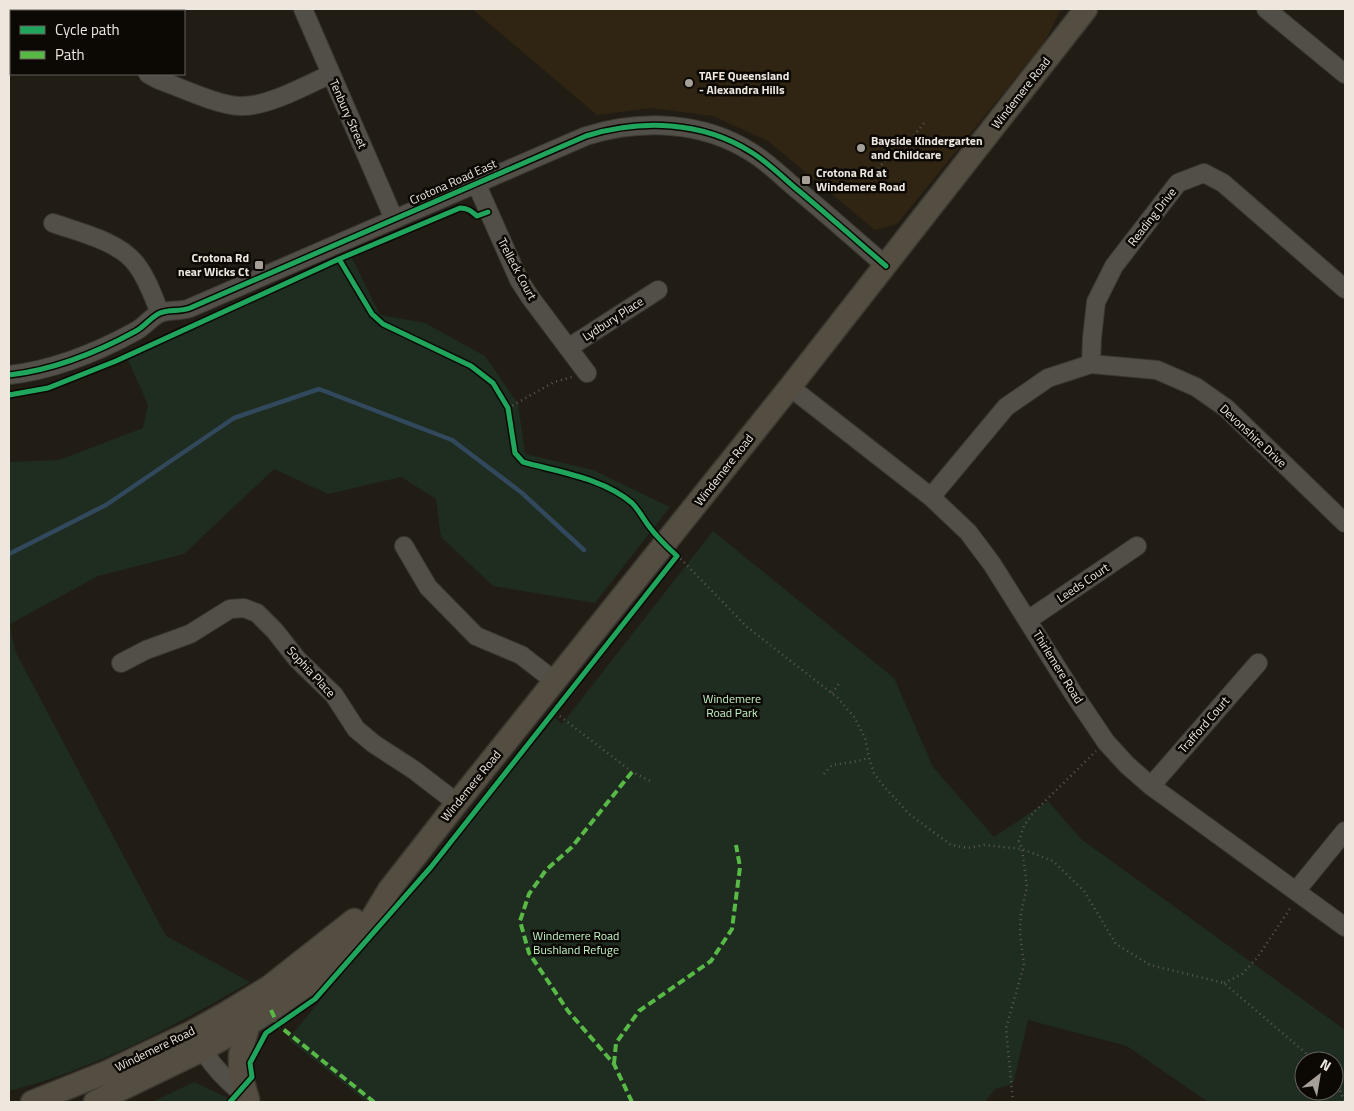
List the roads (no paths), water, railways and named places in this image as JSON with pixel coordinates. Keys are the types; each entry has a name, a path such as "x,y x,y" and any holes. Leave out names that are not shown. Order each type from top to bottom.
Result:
{"main road":[{"name":"Windemere Road","path":"32,1102 107,1072 249,1024 310,983 372,918 389,890 457,803 556,682 886,266 1086,9"},
{"name":"Windemere Road","path":"1057,48 1096,9"},
{"name":"Windemere Road","path":"94,1102 197,1041 269,987 389,890"},
{"path":"249,1024 240,1055 240,1072 250,1100"}],"street":[{"name":"Tenbury Street","path":"304,9 394,219"},
{"path":"1266,9 1345,74"},
{"path":"150,75 225,104 253,106 331,74"},
{"name":"Crotona Road East","path":"9,375 37,371 72,361 137,331 160,313 190,308 571,142 600,132 638,125 674,125 712,135 751,152 886,266"},
{"name":"Reading Drive","path":"1091,364 1096,302 1114,266 1178,182 1204,173 1223,183 1345,288"},
{"name":"Trelleck Court","path":"476,183 520,280 530,297 587,373"},
{"path":"53,224 103,241 121,250 135,262 160,313"},
{"name":"Lydbury Place","path":"568,348 658,290"},
{"name":"Devonshire Drive","path":"931,497 1006,407 1048,378 1091,364 1157,370 1196,387 1226,408 1345,523"},
{"name":"Thirlemere Road","path":"790,387 931,497 968,532 992,564 1106,742 1127,765 1150,786 1345,927"},
{"path":"404,546 428,587 476,636 520,655 556,682"},
{"name":"Leeds Court","path":"1028,620 1138,546"},
{"name":"Sophia Place","path":"121,663 146,650 190,634 230,609 244,608 257,613 275,631 297,659 334,695 356,729 457,803"},
{"name":"Trafford Court","path":"1150,786 1258,663"},
{"path":"1296,892 1345,831"},
{"path":"197,1041 222,1076 250,1100"}],"waterway":[{"path":"9,554 106,505 234,418 319,389 452,440 522,493 584,550"}],"place":[{"name":"TAFE Queensland - Alexandra Hills","path":"689,83"},
{"name":"Bayside Kindergarten and Childcare","path":"861,148"},
{"name":"Crotona Rd at Windemere Road","path":"806,180"},
{"name":"Crotona Rd near Wicks Ct","path":"259,265"}],"park label":[{"name":"Windemere Road Park","path":"732,706"},
{"name":"Windemere Road Bushland Refuge","path":"576,943"}]}
